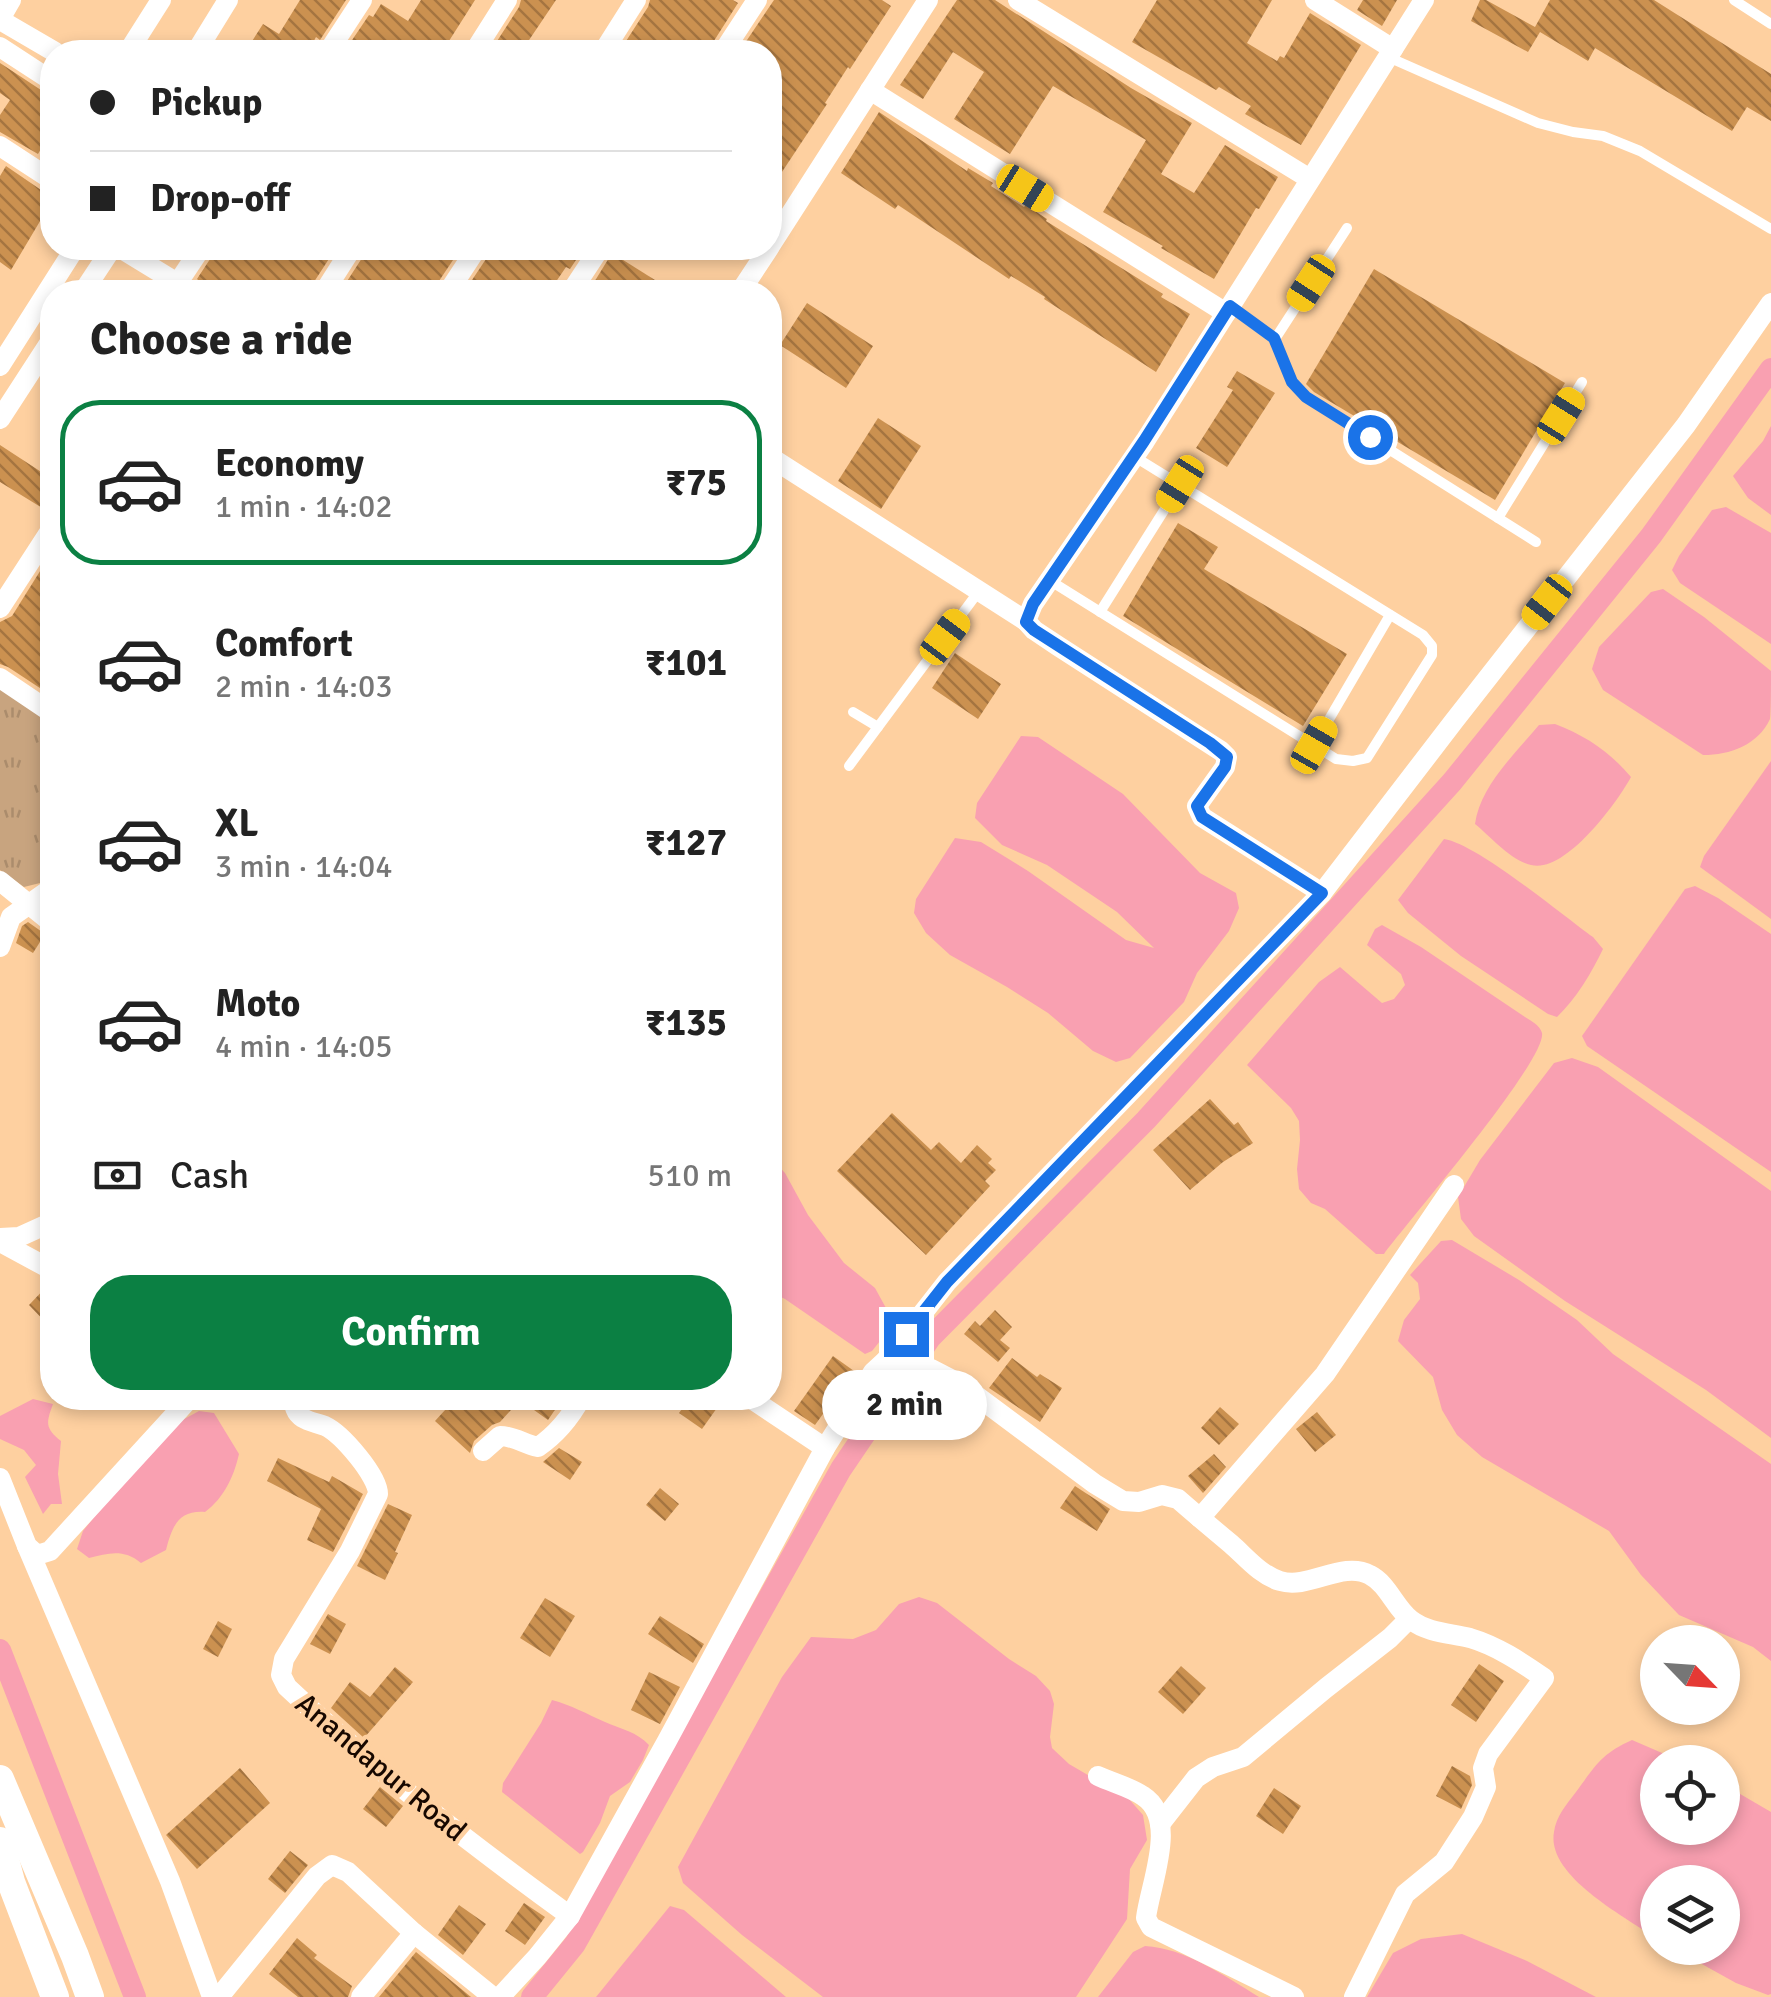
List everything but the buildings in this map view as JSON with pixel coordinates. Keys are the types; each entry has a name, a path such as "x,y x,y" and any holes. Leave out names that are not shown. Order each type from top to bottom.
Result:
{"main road":[{"path":"0,1779 90,1997"},
{"path":"0,1841 11,1882 55,1997"}],"street":[{"path":"12,0 0,19 40,43"},
{"path":"136,40 161,0"},
{"path":"203,40 228,0"},
{"path":"336,40 362,0"},
{"path":"482,40 507,0"},
{"path":"611,40 636,0"},
{"path":"732,40 757,0"},
{"path":"782,228 928,0"},
{"path":"1018,0 1310,179"},
{"path":"1315,0 1390,53"},
{"path":"1026,622 1048,580 1134,456 1424,0"},
{"path":"0,47 40,72"},
{"path":"870,90 1228,309"},
{"path":"3,154 40,174"},
{"path":"140,260 172,280"},
{"path":"0,366 40,302"},
{"path":"0,1478 215,1997 317,1876 332,1865 348,1872 414,1932 496,1997 538,1957 570,1916 825,1448 874,1372 894,1362 947,1282 1322,893 1686,424 1771,303"},
{"path":"0,419 40,357"},
{"path":"782,465 1222,751 1227,757 1225,767 1197,806 1202,817 1322,893"},
{"path":"0,608 40,546"},
{"path":"0,678 40,705"},
{"path":"0,881 40,913"},
{"path":"0,947 11,917 40,897"},
{"path":"1200,1518 1324,1374 1454,1185"},
{"path":"0,1240 40,1227"},
{"path":"0,1240 40,1263"},
{"path":"894,1362 931,1369 978,1396 1122,1501 1138,1502 1162,1495 1178,1500 1263,1572 1280,1581 1305,1583 1342,1572 1370,1575 1410,1619 1428,1629 1473,1639 1512,1656 1544,1678 1488,1754 1483,1768 1486,1786 1473,1817 1444,1862 1405,1894 1354,1997"},
{"path":"27,1546 37,1556 50,1551 179,1410"},
{"name":"Anandapur Road","path":"295,1410 304,1419 337,1434 373,1476 378,1494 350,1551 284,1660 281,1675 287,1687 389,1779 570,1916"},
{"path":"484,1451 500,1436 511,1436 538,1447 575,1410"},
{"path":"768,1410 825,1448"},
{"path":"1160,1824 1196,1778 1213,1766 1243,1757 1410,1619"},
{"path":"1098,1776 1144,1796 1156,1807 1160,1848 1148,1900 1146,1918 1151,1927 1294,1997"},
{"path":"361,1997 414,1932"}],"lane":[{"path":"1734,0 1771,24"},
{"path":"1390,53 1538,124 1603,136 1640,150 1771,229"},
{"path":"1274,338 1347,228"},
{"path":"1228,309 1274,338 1292,382 1306,397 1536,542"},
{"path":"1498,518 1582,382"},
{"path":"1048,580 1336,759 1366,758 1432,656 1432,646 1424,635 1134,456"},
{"path":"1100,612 1180,484"},
{"path":"848,766 979,592"},
{"path":"1314,745 1390,615"},
{"path":"853,712 878,726"}],"green space":[{"path":"0,688 40,714 40,883 24,887 0,870"}],"shaded area":[{"path":"1771,426 1771,515 1748,498 1733,476"},
{"path":"1726,507 1771,533 1771,644 1680,583 1672,570 1712,510"},
{"path":"1663,589 1771,671 1770,719 1758,736 1742,747 1703,755 1603,690 1592,669 1599,647 1651,592"},
{"path":"1555,724 1596,745 1631,777 1602,819 1574,848 1544,865 1531,865 1508,853 1475,824 1491,784 1510,759 1539,725"},
{"path":"1021,736 1038,737 1123,794 1200,873 1236,893 1239,908 1229,931 1197,973 1184,1002 1130,1058 1116,1062 1093,1051 1048,1013 950,955 926,933 914,913 916,899 955,838 981,842 1126,940 1154,948 1117,912 1047,865 1002,845 975,818 977,803"},
{"path":"1771,761 1771,919 1700,867"},
{"path":"1444,839 1497,866 1593,937 1603,949 1583,985 1557,1017 1461,956 1408,913 1398,900"},
{"path":"1695,886 1771,934 1771,1172 1587,1046 1582,1036 1685,889"},
{"path":"1382,925 1421,947 1532,1022 1542,1033 1523,1075 1474,1142 1384,1254 1376,1254 1299,1189 1299,1121 1247,1065 1319,982 1340,967 1382,1003 1394,999 1405,985 1401,974 1367,945 1375,929"},
{"path":"1572,1058 1598,1067 1771,1191 1771,1438 1706,1390 1565,1301 1474,1236 1461,1219 1458,1197 1480,1160 1554,1063"},
{"path":"782,1170 808,1215 844,1263 875,1288 892,1326 865,1354 785,1299"},
{"path":"1452,1240 1519,1280 1577,1320 1613,1354 1771,1464 1771,1661 1740,1641 1740,1625 1702,1625 1679,1615 1641,1575 1609,1531 1482,1457 1457,1435 1442,1410 1433,1377 1398,1341 1404,1320 1420,1299 1418,1283 1410,1275 1441,1241"},
{"path":"33,1399 40,1401 40,1410 51,1410 48,1425 61,1441 58,1474 62,1504 51,1504 43,1514 25,1477 36,1465 24,1450 0,1439 0,1416"},
{"path":"199,1411 214,1413 239,1454 218,1500 205,1512 182,1517 166,1550 141,1563 122,1554 89,1558 77,1549 83,1531 99,1511 177,1423"},
{"path":"919,1597 937,1603 1036,1676 1050,1691 1054,1704 1052,1748 1069,1764 1129,1799 1143,1815 1147,1840 1130,1869 1127,1919 1076,1997 823,1997 742,1935 683,1883 678,1867 782,1677 811,1637 853,1639 876,1630 899,1604"},
{"path":"552,1700 629,1731 649,1745 630,1782 610,1796 600,1823 580,1854 502,1792 503,1783"},
{"path":"1632,1740 1644,1745 1640,1745 1640,1845 1740,1845 1740,1794 1771,1812 1771,1994 1736,1983 1704,1965 1740,1965 1740,1865 1640,1865 1640,1928 1591,1894 1562,1864 1554,1832 1559,1815 1589,1774 1613,1750"},
{"path":"670,1906 684,1910 786,1997 596,1997"},
{"path":"1462,1934 1527,1961 1596,1997 1367,1997 1393,1953 1421,1939"},
{"path":"1145,1946 1190,1957 1259,1997 1098,1997 1133,1952"}],"waterway":[{"path":"532,1997 575,1944 841,1469 930,1338 1146,1120 1452,782 1651,536 1771,369"},
{"path":"0,1650 135,1997"}],"route":[{"path":"906,1334 947,1282 1322,893 1202,817 1197,806 1225,767 1227,757 1034,630 1026,622 1033,604 1230,306 1274,338 1292,382 1306,397 1370,437"}]}
